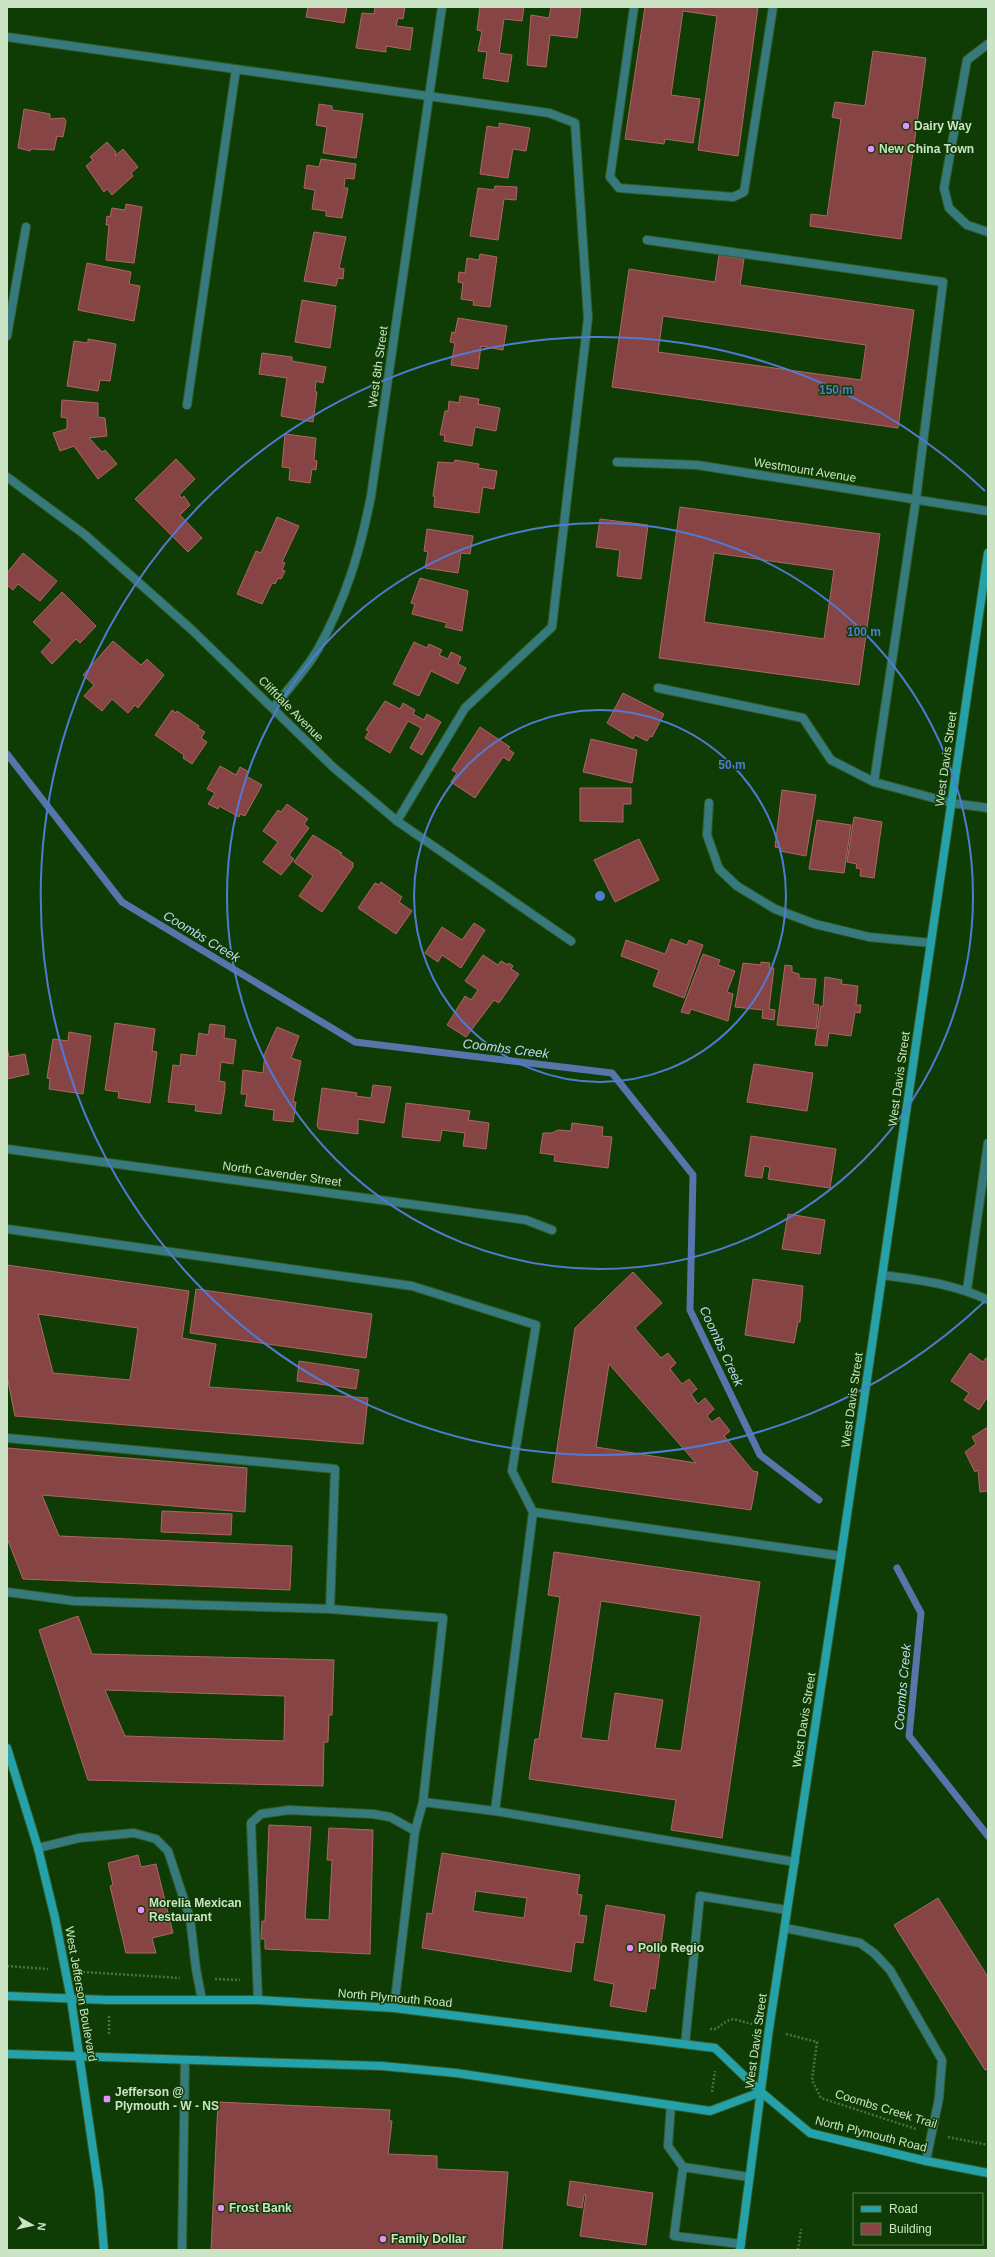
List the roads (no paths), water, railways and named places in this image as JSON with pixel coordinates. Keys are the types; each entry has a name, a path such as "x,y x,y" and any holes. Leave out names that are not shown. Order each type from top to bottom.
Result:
{"main road":[{"name":"West Davis Street","path":"740,2247 785,1928 883,1275 988,553"},
{"name":"West Jefferson Boulevard","path":"7,1748 38,1848 56,1918 80,2055 99,2191 104,2250"},
{"name":"North Plymouth Road","path":"7,1996 71,1999 258,2000 394,2008 715,2048 761,2092 810,2133 926,2161 988,2173"},
{"path":"7,2054 80,2055 404,2068 456,2073 710,2111 761,2092"}],"street":[{"name":"West 8th Street","path":"274,708 317,650 346,591 362,544 372,488 442,7"},
{"path":"634,7 610,177 619,188 733,198 744,192 773,7"},
{"path":"7,36 549,113 575,123 588,318 552,627 465,708 397,821"},
{"path":"988,44 966,60 944,188 949,208 967,226 988,232"},
{"path":"187,405 236,69"},
{"path":"7,336 26,227"},
{"path":"647,240 943,282 916,499 874,782"},
{"name":"Westmount Avenue","path":"617,462 697,465 988,511"},
{"name":"Cliffdale Avenue","path":"7,477 84,534 192,630 274,708 333,767 397,821 571,941"},
{"path":"658,688 803,718 831,760 874,782 952,803 988,808"},
{"path":"709,803 707,836 719,869 736,886 775,909 815,924 869,937 931,943"},
{"path":"967,1290 988,1143"},
{"name":"North Cavender Street","path":"7,1148 526,1220 552,1230"},
{"path":"7,1229 412,1286 536,1325 512,1471 533,1512 495,1811"},
{"path":"883,1275 943,1283 967,1290 988,1300"},
{"path":"7,1438 335,1469 330,1609"},
{"path":"533,1512 841,1556"},
{"path":"7,1592 74,1601 330,1609 443,1618 423,1802 415,1830 394,2008"},
{"path":"423,1802 495,1811 795,1862"},
{"path":"258,2000 251,1823 261,1814 289,1810 373,1814 390,1818 415,1830"},
{"path":"38,1848 79,1838 134,1833 156,1839 168,1852 190,1918 196,1969 202,2000"},
{"path":"685,2044 700,1896 788,1910"},
{"path":"785,1928 860,1943 874,1953 890,1970 942,2060 939,2098 926,2161"},
{"path":"182,2250 185,2060"},
{"path":"671,2105 668,2146 683,2167 674,2236 740,2247"},
{"path":"683,2167 749,2177"}],"waterway":[{"name":"Coombs Creek","path":"7,754 122,902 355,1042 612,1073 693,1175 690,1310 760,1455 819,1500"},
{"name":"Coombs Creek","path":"897,1568 921,1613 909,1736 988,1836"}],"place":[{"name":"Dairy Way","path":"906,126"},
{"name":"New China Town","path":"871,149"},
{"name":"Morelia Mexican Restaurant","path":"141,1910"},
{"name":"Pollo Regio","path":"630,1948"},
{"name":"Jefferson @ Plymouth - W - NS","path":"107,2099"},
{"name":"Frost Bank","path":"221,2208"},
{"name":"Family Dollar","path":"383,2239"}]}
